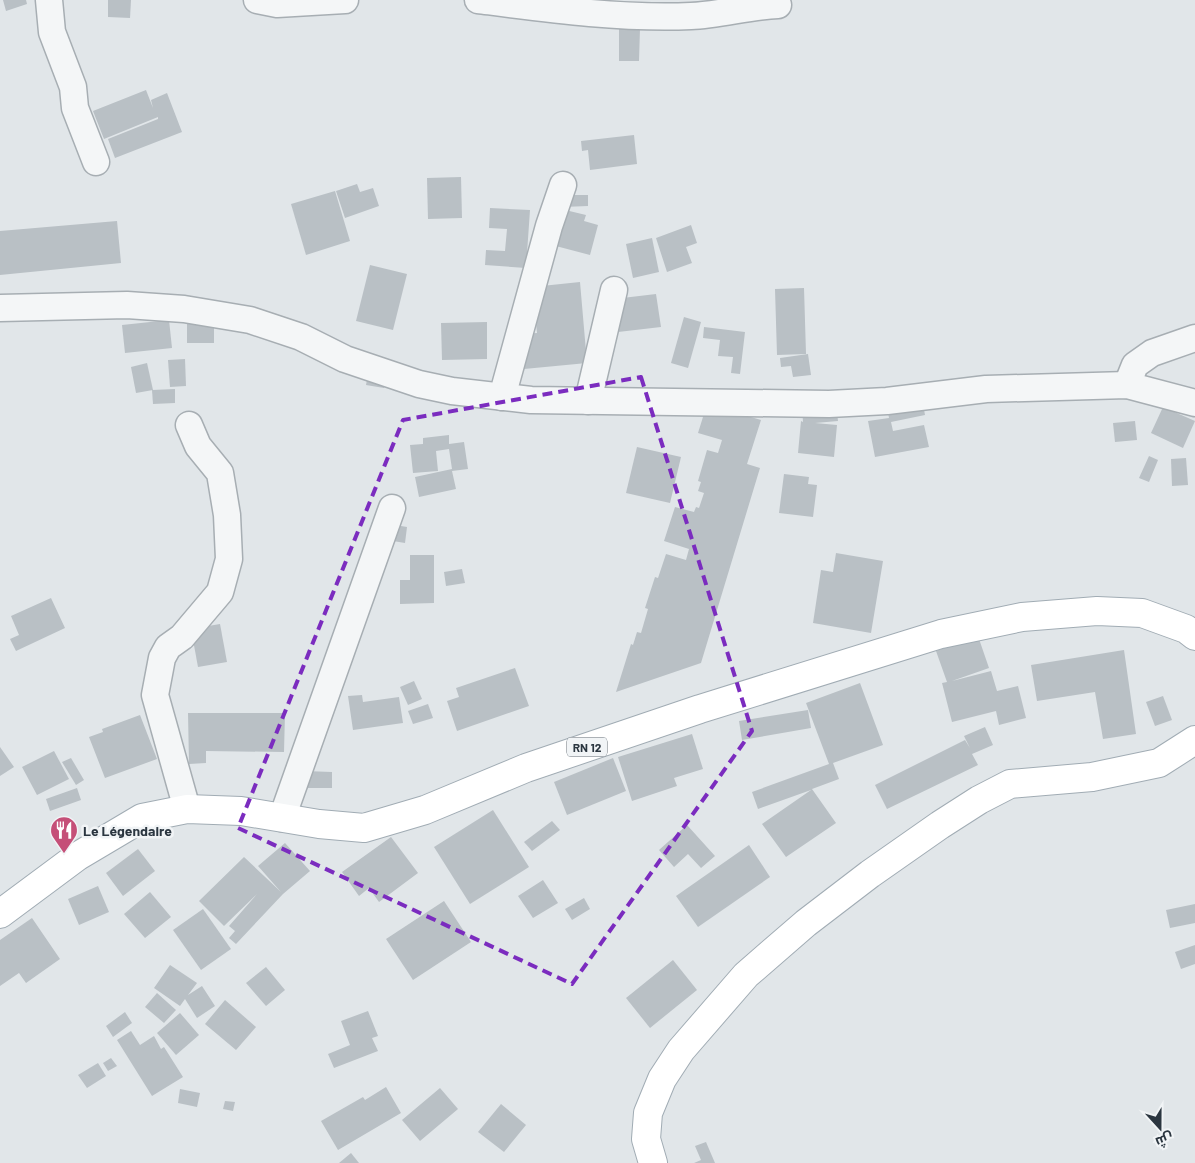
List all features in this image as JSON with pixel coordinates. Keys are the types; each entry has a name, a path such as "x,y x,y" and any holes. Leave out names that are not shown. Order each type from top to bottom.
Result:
{"main road":[{"name":"RN 12","path":"0,914 78,856 142,818 187,809 241,812 355,827 372,825 425,810 526,768 700,709 941,634 1022,617 1097,611 1142,612 1186,629 1195,636"},
{"path":"653,1163 646,1139 648,1113 662,1079 681,1050 746,975 806,923 870,874 940,825 979,800 1010,784 1092,777 1159,763 1195,740"}],"street":[{"path":"49,0 52,32 72,87 76,108 96,162"},
{"path":"257,0 277,4 345,0"},
{"path":"478,0 564,11 693,16 757,5 778,5"},
{"path":"502,397 549,226 563,186"},
{"path":"588,401 614,290"},
{"path":"0,308 126,305 184,308 250,320 301,337 344,359 378,372 452,391 531,400 829,404 887,400 986,389 1127,385 1195,403"},
{"path":"1127,385 1135,365 1152,353 1195,338"},
{"path":"187,809 155,695 162,658 168,647 182,637 220,592 229,559 227,515 220,473 198,446 189,425"},
{"path":"282,818 392,508"}],"highlighted area":[{"path":"641,377 752,731 572,984 238,828 403,420"}],"building":[{"path":"3,0 26,0 27,4 6,11"},
{"path":"108,0 131,0 130,18 108,17"},
{"path":"619,28 640,28 639,61 619,61"},
{"path":"146,90 153,108 151,100 167,93 182,132 115,158 108,139 158,119 158,117 104,139 93,111"},
{"path":"634,135 637,164 590,170 588,150 582,151 581,141"},
{"path":"461,177 462,218 428,219 427,178"},
{"path":"357,184 360,192 373,188 379,206 345,218 336,191"},
{"path":"335,191 350,241 306,255 291,204"},
{"path":"562,195 588,195 588,206 563,207"},
{"path":"490,208 530,210 526,268 485,265 486,250 505,251 507,229 489,228"},
{"path":"561,209 586,215 584,221 598,225 590,255 552,245"},
{"path":"117,221 121,263 0,275 0,231"},
{"path":"691,225 697,243 686,247 692,263 667,272 656,238"},
{"path":"652,238 659,272 633,278 626,244"},
{"path":"370,265 407,274 393,330 356,321"},
{"path":"580,282 587,363 524,369 520,334 537,333 532,287"},
{"path":"804,288 806,354 777,355 775,289"},
{"path":"656,294 661,327 618,332 614,299"},
{"path":"684,317 701,322 688,368 671,363"},
{"path":"169,320 172,348 125,353 122,325"},
{"path":"187,322 214,322 214,343 187,343"},
{"path":"487,322 487,359 442,360 441,323"},
{"path":"704,327 745,332 740,374 731,373 733,357 718,356 720,340 703,338"},
{"path":"808,354 811,375 793,377 791,366 781,367 780,358"},
{"path":"185,359 186,386 170,387 168,360"},
{"path":"147,363 153,390 136,393 131,367"},
{"path":"368,374 387,377 384,388 366,385"},
{"path":"175,389 175,403 153,404 152,390"},
{"path":"922,399 925,415 891,422 893,431 924,425 929,447 875,457 868,421 889,418 887,406"},
{"path":"707,404 761,420 747,464 760,468 701,663 616,692 631,644 633,645 637,632 641,633 648,609 645,608 655,577 658,578 666,554 686,560 689,549 664,541 675,507 694,512 696,507 699,508 704,493 698,491 701,482 698,481 707,450 718,453 722,440 698,433"},
{"path":"836,404 838,421 815,423 837,425 834,457 798,453 801,421 803,422 802,406"},
{"path":"1163,407 1195,421 1183,448 1151,433"},
{"path":"1135,421 1137,440 1115,442 1113,423"},
{"path":"449,435 449,444 464,442 468,469 452,471 456,489 419,497 415,477 452,469 449,449 436,451 438,471 413,473 410,445 423,444 423,438"},
{"path":"637,447 681,457 670,503 626,493"},
{"path":"1149,456 1158,460 1149,482 1139,478"},
{"path":"1186,458 1188,485 1172,486 1171,459"},
{"path":"784,474 809,477 808,484 817,485 813,517 779,513"},
{"path":"389,524 407,527 405,543 387,540"},
{"path":"836,553 883,561 871,633 813,623 821,570 833,572"},
{"path":"410,555 434,555 434,603 400,604 400,580 410,580"},
{"path":"462,569 465,583 446,586 444,572"},
{"path":"51,598 65,628 16,651 10,639 19,635 11,616"},
{"path":"220,624 227,662 198,667 191,629"},
{"path":"978,636 989,668 952,681 991,671 997,691 1018,686 1026,718 999,725 996,711 952,722 942,683 947,682 936,651"},
{"path":"1124,650 1136,734 1103,739 1095,692 1037,701 1031,665"},
{"path":"515,668 529,706 457,731 447,701 459,697 456,688"},
{"path":"414,681 422,699 408,705 400,687"},
{"path":"860,683 883,745 833,763 839,779 812,789 836,823 786,857 762,824 811,790 758,809 752,792 829,764 806,703"},
{"path":"362,695 363,702 399,697 403,723 353,730 348,696"},
{"path":"1163,696 1172,720 1155,726 1146,702"},
{"path":"428,704 433,718 413,724 408,711"},
{"path":"808,710 811,728 742,740 739,721"},
{"path":"188,713 285,713 284,752 206,751 206,763 189,764"},
{"path":"140,715 157,759 105,778 89,737 103,732 102,729"},
{"path":"985,727 993,745 972,754 978,765 887,809 875,785 965,740 970,748 964,736"},
{"path":"692,734 703,769 674,778 677,786 632,801 618,757"},
{"path":"0,747 14,767 0,776"},
{"path":"54,751 69,779 37,795 22,767"},
{"path":"71,758 84,780 76,785 62,762"},
{"path":"613,758 626,791 567,815 554,782"},
{"path":"305,771 332,772 332,788 305,788"},
{"path":"77,788 81,800 50,811 46,799"},
{"path":"493,810 529,867 470,904 434,847"},
{"path":"552,821 560,830 532,851 524,842"},
{"path":"687,825 715,856 701,868 688,854 674,867 659,850"},
{"path":"391,837 418,873 379,902 369,888 359,896 342,872"},
{"path":"285,843 310,871 283,894 236,944 229,938 235,931 229,926 257,894 224,926 199,901 244,857 281,892 258,866"},
{"path":"749,845 770,877 698,927 676,896"},
{"path":"138,849 155,871 123,896 106,873"},
{"path":"543,880 558,903 533,918 518,896"},
{"path":"98,886 109,912 79,925 68,899"},
{"path":"150,892 171,917 145,938 124,914"},
{"path":"584,898 590,909 572,920 565,909"},
{"path":"444,901 471,942 413,980 386,939"},
{"path":"1195,904 1195,923 1170,928 1166,910"},
{"path":"203,909 231,949 201,970 173,930"},
{"path":"32,918 60,959 26,983 19,973 0,986 0,940"},
{"path":"1195,945 1195,964 1181,969 1175,952"},
{"path":"673,960 697,990 650,1028 626,998"},
{"path":"170,965 197,983 188,995 202,986 215,1006 197,1018 185,999 180,1006 154,988"},
{"path":"266,967 285,990 266,1006 246,983"},
{"path":"157,993 176,1010 164,1023 145,1007"},
{"path":"225,1000 256,1027 236,1050 205,1024"},
{"path":"368,1011 378,1036 372,1038 378,1051 334,1068 328,1054 350,1045 341,1021"},
{"path":"125,1012 132,1023 113,1037 106,1026"},
{"path":"180,1013 199,1035 176,1055 157,1033"},
{"path":"131,1031 140,1045 154,1036 161,1049 164,1047 183,1077 152,1096 117,1040"},
{"path":"111,1058 117,1066 108,1071 103,1063"},
{"path":"98,1063 106,1076 87,1088 78,1075"},
{"path":"386,1087 401,1113 338,1150 321,1121 363,1097 365,1100"},
{"path":"440,1088 458,1109 420,1141 402,1120"},
{"path":"180,1089 200,1093 197,1107 178,1103"},
{"path":"225,1101 235,1102 233,1111 223,1109"},
{"path":"501,1104 526,1125 504,1152 478,1132"},
{"path":"706,1142 715,1163 694,1163 701,1160 695,1146"},
{"path":"351,1153 359,1163 339,1163"}],"place":[{"name":"Le Légendaire","path":"64,854"}]}
